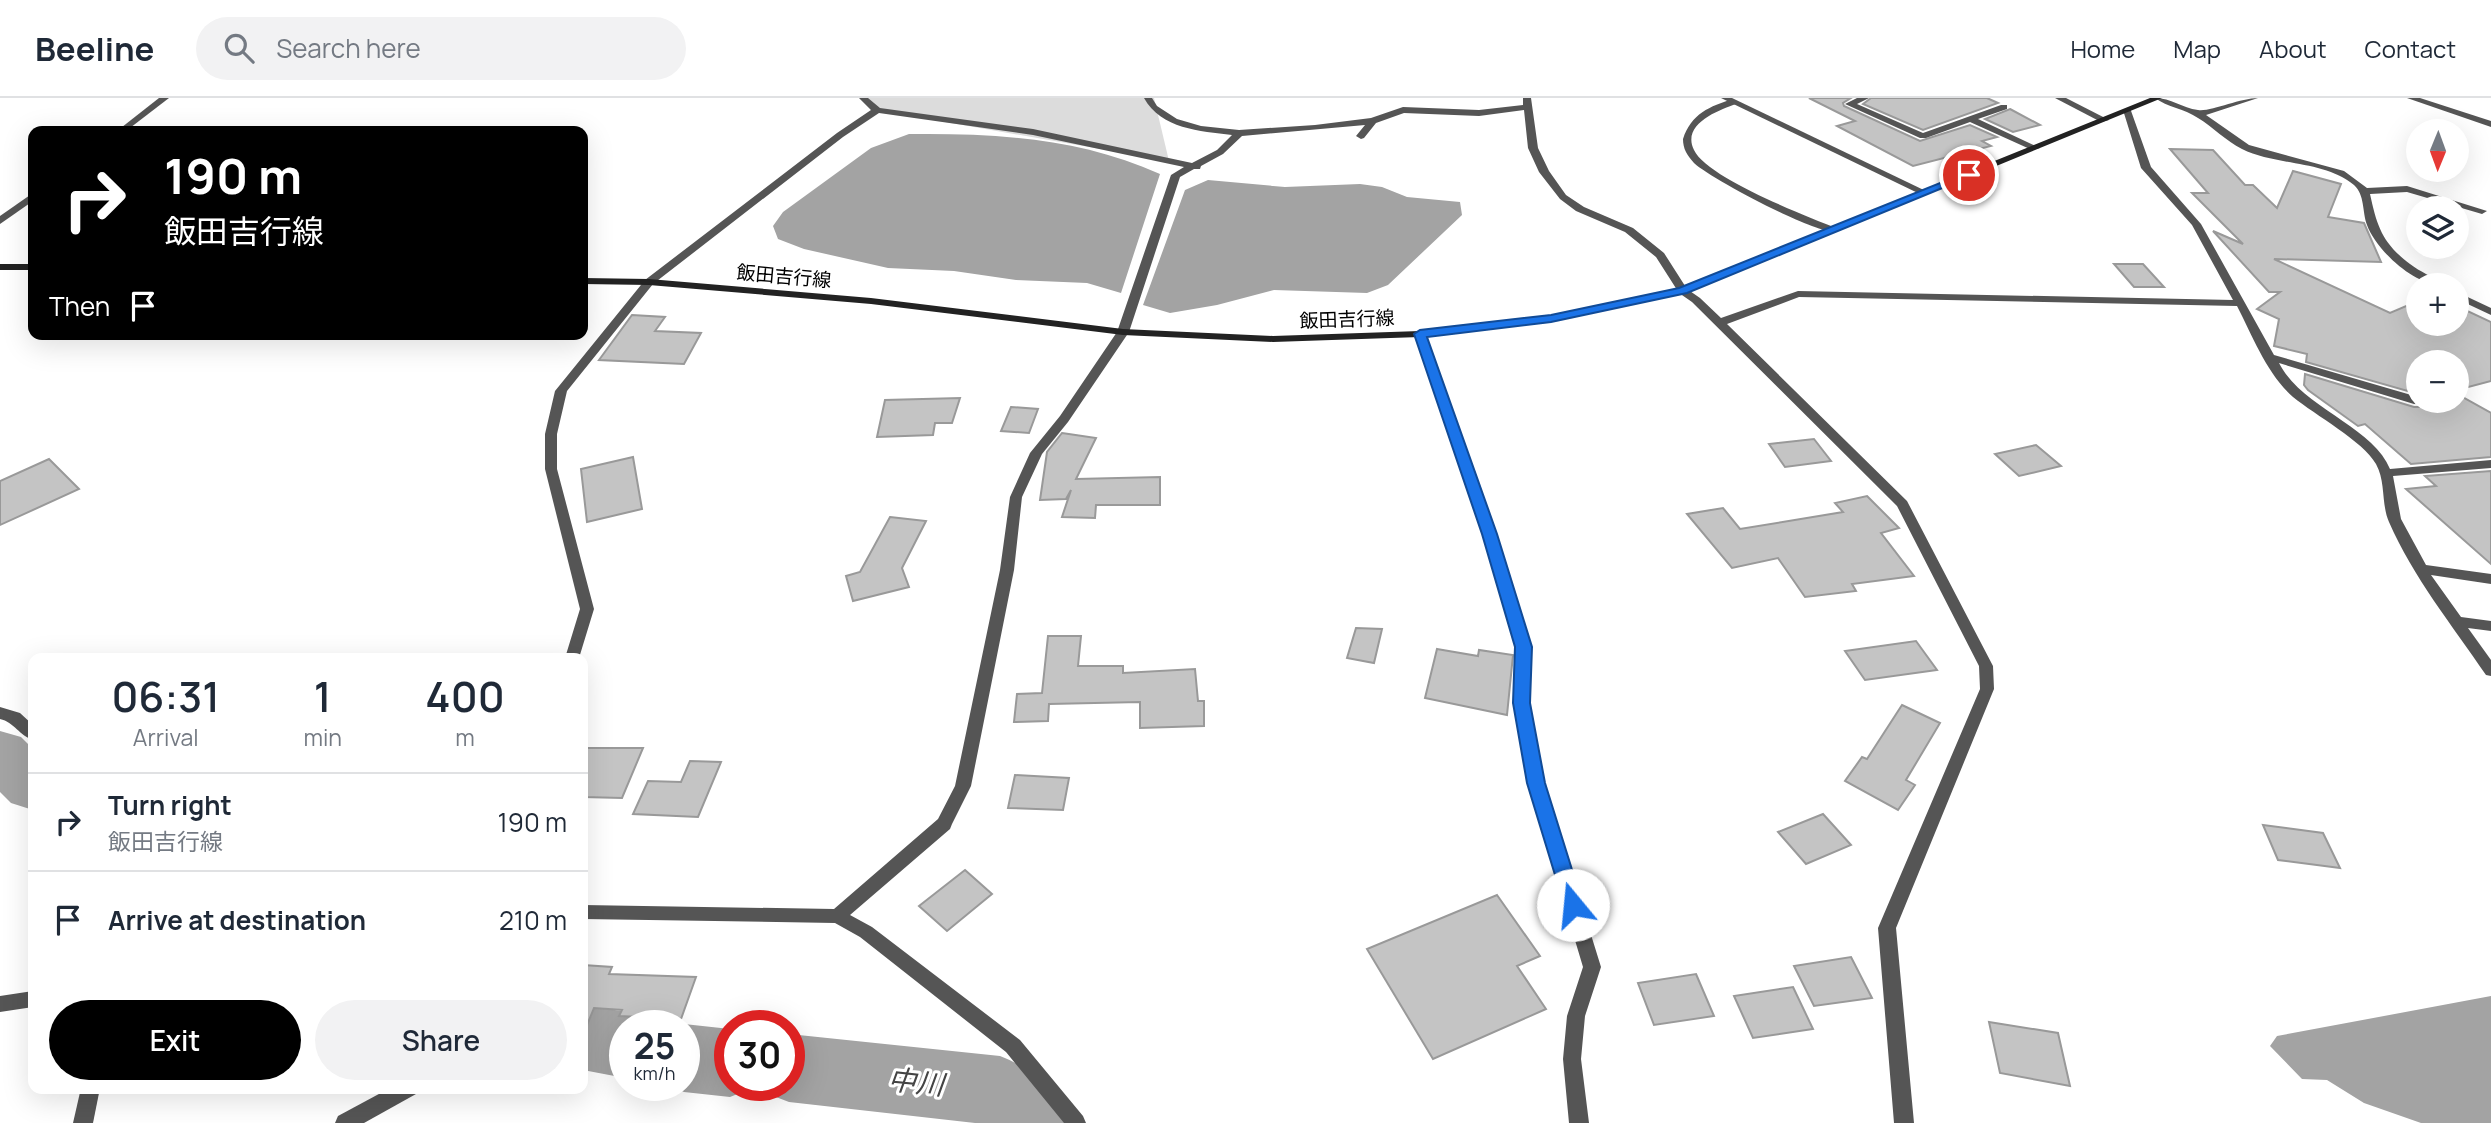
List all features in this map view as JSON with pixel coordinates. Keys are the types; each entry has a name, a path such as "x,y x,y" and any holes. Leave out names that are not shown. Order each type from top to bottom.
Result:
{"main road":[{"name":"飯田吉行線","path":"588,281 649,282 871,301 1123,332 1273,339 1420,334 1551,318 1683,290 2158,98"},
{"path":"0,267 28,267"}],"street":[{"path":"128,126 165,98"},
{"path":"863,98 877,110 1033,131 1197,167"},
{"path":"1148,98 1150,105 1171,121 1239,133 1373,121 1403,110 1479,113 1528,102 1533,148 1544,173 1563,197 1580,209 1629,230 1660,255 1683,290 1902,504 1986,666 1987,689 1888,928 1904,1123"},
{"path":"1403,110 1407,98"},
{"path":"1865,98 1849,104 1923,136 2004,107"},
{"path":"2059,98 2104,120"},
{"path":"2158,98 2199,114 2246,147 2341,173 2356,182 2365,191 2372,225 2382,244 2418,273"},
{"path":"2199,114 2254,98"},
{"path":"2411,98 2491,124"},
{"path":"1832,230 1734,185 1691,155 1687,144 1690,132 1700,116 1729,100 1925,193"},
{"path":"574,653 587,609 551,469 551,435 561,391 649,282 840,135 877,110"},
{"path":"2127,110 2146,167 2196,224 2277,371 2296,393 2363,443 2381,461 2395,519 2421,569 2491,671"},
{"path":"1970,118 2035,148"},
{"path":"1361,136 1373,121"},
{"path":"838,916 944,824 963,786 1007,570 1016,498 1036,453 1064,419 1123,332 1176,175 1197,167 1220,152 1239,133"},
{"path":"2365,191 2407,189 2482,211"},
{"path":"0,221 28,201"},
{"path":"1719,323 1798,294 2241,303"},
{"path":"2469,301 2491,312"},
{"path":"1420,334 1490,534 1523,647 1522,703 1536,783 1592,967 1576,1016 1572,1059 1579,1123"},
{"path":"2270,357 2406,397"},
{"path":"2386,473 2489,465"},
{"path":"2421,569 2491,579"},
{"path":"2455,621 2491,626"},
{"path":"0,713 15,717 28,729"},
{"path":"588,912 838,916 866,932 1013,1046 1076,1123"},
{"path":"0,1004 28,1000"},
{"path":"83,1123 90,1094"},
{"path":"345,1123 398,1094"}],"shaded area":[{"path":"862,98 1154,98 1169,161 877,110"},
{"path":"909,134 1005,137 1069,145 1100,152 1160,174 1121,293 1087,283 1016,280 954,271 888,268 804,249 778,239 773,226 783,212 871,148"},
{"path":"1208,180 1285,187 1360,184 1382,187 1407,197 1460,202 1462,215 1388,285 1367,293 1274,290 1217,305 1170,313 1143,305 1185,190"},
{"path":"2491,996 2491,1123 2421,1123 2364,1103 2327,1080 2302,1079 2270,1046 2277,1036"}],"building":[{"path":"1809,98 1851,98 1843,103 1844,106 1920,141 1970,125 1997,137 1982,141 1991,146 1913,166 1837,126 1855,121"},
{"path":"1871,98 1987,98 1998,103 1923,130 1863,104"},
{"path":"2010,109 2040,125 2013,132 1985,119"},
{"path":"2170,149 2213,150 2245,185 2253,185 2277,208 2293,171 2341,184 2328,217 2364,223 2381,262 2274,259 2390,313 2406,306 2406,336 2469,336 2469,312 2491,322 2491,381 2469,387 2469,350 2406,350 2406,391 2306,362 2307,354 2274,346 2279,319 2257,309 2280,292 2269,292 2213,231 2243,244 2192,193 2208,193"},
{"path":"2114,264 2143,264 2164,287 2134,287"},
{"path":"632,315 665,317 655,331 701,333 684,364 599,360"},
{"path":"2305,374 2406,405 2406,413 2469,413 2469,401 2491,413 2491,457 2411,464 2365,424 2358,426 2304,385"},
{"path":"960,398 952,423 935,423 933,435 877,437 885,400"},
{"path":"1011,407 1038,409 1029,433 1001,431"},
{"path":"1062,433 1096,438 1076,479 1160,477 1160,505 1096,505 1095,518 1062,517 1071,490 1066,499 1040,500 1047,452"},
{"path":"1814,439 1831,461 1785,467 1769,444"},
{"path":"2036,445 2061,466 2019,476 1995,454"},
{"path":"633,457 642,509 587,522 581,469"},
{"path":"49,459 79,489 0,525 0,481"},
{"path":"2491,471 2491,564 2406,489 2436,486 2425,476"},
{"path":"1867,496 1899,528 1881,533 1914,576 1852,584 1856,591 1805,597 1778,558 1732,568 1687,514 1723,508 1740,529 1843,512 1835,503"},
{"path":"890,517 926,521 902,568 909,587 853,601 846,576 860,572"},
{"path":"1356,628 1382,629 1374,663 1347,658"},
{"path":"1048,636 1081,636 1078,666 1123,666 1123,673 1195,669 1198,701 1204,701 1204,726 1140,728 1140,702 1049,704 1048,721 1014,722 1017,694 1042,693"},
{"path":"1916,641 1937,670 1865,680 1845,651"},
{"path":"1437,649 1478,656 1479,650 1513,655 1507,715 1425,698"},
{"path":"1902,705 1940,723 1906,780 1915,785 1898,810 1845,781 1862,757 1867,759"},
{"path":"588,748 643,748 622,798 588,797"},
{"path":"690,761 721,762 698,817 633,814 648,781 681,782"},
{"path":"1015,775 1069,778 1063,810 1008,808"},
{"path":"1823,814 1851,845 1806,864 1778,832"},
{"path":"2263,825 2323,833 2340,868 2278,860"},
{"path":"965,870 992,894 947,931 919,906"},
{"path":"1497,895 1540,956 1517,966 1546,1009 1433,1059 1367,949"},
{"path":"1851,957 1872,998 1814,1006 1794,966"},
{"path":"588,965 612,967 609,974 696,977 684,1010 594,1008 588,1023"},
{"path":"1696,974 1714,1016 1654,1025 1638,983"},
{"path":"1793,987 1813,1029 1753,1038 1734,996"},
{"path":"1989,1022 2058,1033 2070,1086 2000,1073"}],"waterway":[{"name":"中川","path":"0,754 28,781"},
{"name":"中川","path":"588,1038 609,1042"},
{"name":"中川","path":"700,1060 714,1061"},
{"name":"中川","path":"805,1070 1000,1091 1030,1123"}],"route":[{"path":"1573,905 1536,783 1522,703 1523,647 1490,534 1420,334 1551,318 1628,304 1683,290 1969,175"}]}
